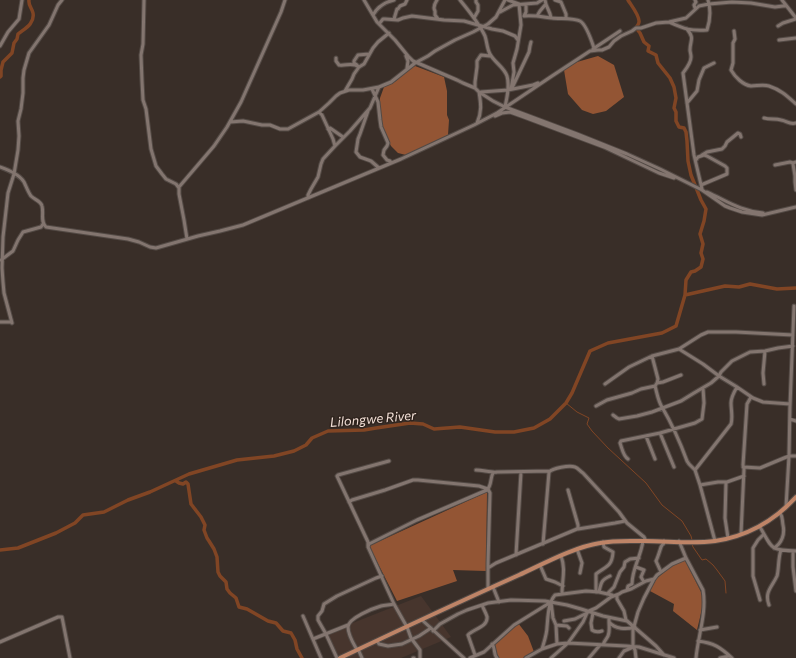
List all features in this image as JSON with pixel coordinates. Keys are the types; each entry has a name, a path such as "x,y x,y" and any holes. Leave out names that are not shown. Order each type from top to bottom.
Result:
{"main road":[{"path":"340,658 577,549 603,542 625,540 715,541 728,538 760,527 794,502 796,497"}],"street":[{"path":"0,46 8,32 19,19 22,0"},
{"path":"0,322 12,322 4,293 1,267 2,237 7,199 14,174 19,136 18,121 23,96 23,78 27,56 49,25 58,5 62,0"},
{"path":"144,0 145,9 141,56 143,100 146,109 152,149 156,166 166,179 176,184 179,188"},
{"path":"187,239 179,188 219,139 230,122 241,102 285,0"},
{"path":"364,0 379,24 415,62 457,80 462,84 475,88 493,101 505,107 627,154 690,185"},
{"path":"373,15 375,11 384,4 394,0"},
{"path":"394,19 396,10 405,4 407,0"},
{"path":"437,0 434,9 436,11 435,15 438,19"},
{"path":"460,0 481,27 486,39 490,56 507,75 510,89"},
{"path":"474,18 478,11 476,0"},
{"path":"230,122 243,121 270,125 280,129 288,129 319,112 340,92 372,89 391,82 415,62 494,20 507,0 518,4"},
{"path":"500,12 513,5 536,3 542,0"},
{"path":"545,0 546,7 552,18"},
{"path":"555,0 562,2 566,18"},
{"path":"695,0 695,8"},
{"path":"778,26 796,18 782,0"},
{"path":"670,22 694,31 708,30 710,9 708,2"},
{"path":"590,51 602,50 609,47 621,36 632,32 636,28 686,18 695,8 708,2 751,3 775,7 786,6"},
{"path":"505,107 514,72 514,63 520,32 521,20 518,4"},
{"path":"521,20 526,12 526,4"},
{"path":"537,16 545,4"},
{"path":"379,24 383,19 398,20 412,16 464,21 481,27 503,31 515,36 518,40"},
{"path":"524,16 566,18 581,22 592,39 594,48"},
{"path":"687,29 692,40 690,59 686,70 682,73 702,190"},
{"path":"0,167 19,176 32,196 42,204 43,224 48,228 128,238 153,248 160,247 241,226 391,163 479,122 496,113 620,31"},
{"path":"734,31 735,39 732,46 733,63 731,70 735,76 747,85 763,85 785,93 796,104"},
{"path":"336,58 339,65 351,64 358,66 364,64 378,42 389,33"},
{"path":"779,40 796,38"},
{"path":"510,89 528,55 531,42"},
{"path":"405,53 408,61 406,69"},
{"path":"358,66 354,61 358,55 369,54"},
{"path":"475,88 478,59 481,55 490,56"},
{"path":"687,103 697,91 699,80 704,68 714,63"},
{"path":"345,91 358,66"},
{"path":"479,92 510,89 543,82"},
{"path":"379,87 358,139 356,152 360,157 371,161 379,168"},
{"path":"372,89 378,102 381,127 388,143 383,155 391,163"},
{"path":"479,92 481,110 479,122"},
{"path":"308,198 318,177 322,162 370,108"},
{"path":"319,112 322,115 333,138 335,146"},
{"path":"479,122 502,113 514,113 598,145 745,210 762,213 796,207"},
{"path":"764,118 781,120 791,124 796,123"},
{"path":"328,128 343,137"},
{"path":"696,160 698,157 707,152 722,149 727,142 738,133 741,137"},
{"path":"701,156 704,155 710,157 727,168 727,174 701,185"},
{"path":"775,166 794,162 796,190"},
{"path":"1,261 13,250 23,232 41,227 43,224"},
{"path":"0,292 4,293"},
{"path":"786,507 794,306"},
{"path":"605,384 626,368 652,356 679,349 701,335 711,331 793,335"},
{"path":"613,414 619,419 641,415 663,408 681,401 712,383 732,361 750,352 793,346"},
{"path":"679,349 750,397 763,402 788,404 790,406"},
{"path":"764,384 763,372 765,351"},
{"path":"652,356 658,380 656,385 663,408 689,464 695,470 715,541"},
{"path":"596,406 607,400 656,385 681,375"},
{"path":"695,470 731,424 731,404 736,387"},
{"path":"628,459 625,456 621,442 674,430 702,420 704,403 703,388"},
{"path":"741,534 747,404 750,397"},
{"path":"790,419 796,421"},
{"path":"660,433 674,467"},
{"path":"646,436 655,459"},
{"path":"743,468 760,468 789,456 796,456"},
{"path":"389,461 338,475 337,478 394,604 412,639 420,650 420,658"},
{"path":"476,470 493,472 521,472 536,470 550,471 568,467 577,468 615,507 626,521 644,537 632,578 632,584 628,586 627,590"},
{"path":"543,544 548,476 550,471"},
{"path":"368,546 369,543 417,520 488,489 493,472"},
{"path":"516,555 521,472"},
{"path":"700,485 726,482 744,476"},
{"path":"349,502 413,480 479,486 488,489"},
{"path":"726,482 725,518 728,538"},
{"path":"488,489 490,491 488,589"},
{"path":"568,490 578,528"},
{"path":"774,548 780,543 784,535 783,516 780,513"},
{"path":"488,568 496,563 578,528 626,521"},
{"path":"760,527 774,548 795,551 792,567 796,591"},
{"path":"760,600 753,576 753,548 764,534"},
{"path":"661,572 656,561 664,541"},
{"path":"679,541 703,590 704,601 696,658"},
{"path":"598,592 596,574 609,566 613,557 613,552 604,547 603,542"},
{"path":"577,549 582,563 580,573"},
{"path":"770,605 767,596 777,575 781,550"},
{"path":"561,556 564,563 562,594"},
{"path":"607,594 614,587 625,562 630,559 638,558"},
{"path":"636,658 633,647 633,630 644,598 654,579 661,572 672,564 686,558"},
{"path":"540,565 546,579 563,586"},
{"path":"636,567 644,570 641,577 644,582"},
{"path":"336,658 318,618 324,604 337,596 382,576"},
{"path":"598,592 604,579 610,576"},
{"path":"564,621 575,619 590,612 601,603 644,582 654,579"},
{"path":"493,587 499,602"},
{"path":"542,649 551,602 555,595 584,591 598,592 615,596"},
{"path":"615,596 627,621 666,656"},
{"path":"377,641 380,645 388,646 402,644 424,634 458,614 482,605 514,600 551,602 572,606 609,618 627,621"},
{"path":"551,602 553,618 556,625 557,644"},
{"path":"470,658 484,652 514,625 551,602"},
{"path":"313,639 348,625 363,613 382,606 394,604"},
{"path":"475,655 468,635 470,632 482,626 486,622 487,618 482,605"},
{"path":"590,612 592,630 594,632 602,631"},
{"path":"550,658 568,644 590,612"},
{"path":"303,616 321,658"},
{"path":"0,642 58,617 62,617 70,658"},
{"path":"589,658 602,645 609,634 609,618"},
{"path":"422,620 464,658"},
{"path":"609,622 622,628 629,629 634,627"},
{"path":"348,625 349,633 362,658"},
{"path":"556,625 567,626 569,628"},
{"path":"700,630 717,627"},
{"path":"698,641 714,644 731,657"},
{"path":"492,644 496,657"},
{"path":"526,658 537,651 557,644 633,647 674,658"},
{"path":"619,658 627,649 633,647"},
{"path":"720,658 731,657"}],"shaded area":[{"path":"598,56 614,65 624,97 606,111 593,114 582,110 568,94 564,70 577,62"},
{"path":"415,66 444,77 447,91 447,115 449,120 448,135 406,155 398,153 391,146 385,134 380,118 380,98 384,87 396,81 409,69"},
{"path":"487,492 486,571 453,570 457,581 397,601 369,546"},
{"path":"685,560 703,596 702,609 697,630 673,611 674,604 650,591 656,579 674,564"},
{"path":"421,596 451,637 401,658 341,658 324,637 320,636"},
{"path":"518,623 528,636 534,652 523,658 499,658 496,656 495,643"}],"waterway":[{"path":"0,77 3,62 12,53 18,34 31,23 33,13 29,0"},
{"path":"628,0 638,17 639,23 636,28 644,42 649,46 648,51 656,55 658,63 670,78 674,87 676,98 674,108 676,112 676,121 679,127 684,128 686,132 688,161 691,175 706,209 700,234 703,244 701,253 703,259 701,267 691,272 686,280 685,295"},
{"name":"Lilongwe River","path":"0,550 18,548 56,533 75,523 83,515 104,512 189,474 237,460 274,456 294,451 306,445 312,438 328,431 364,430 410,423 423,424 434,429 460,427 495,432 514,432 534,428 550,419 566,403 572,393 590,351 608,343 662,333 676,326 685,295 725,286 739,287 750,284 777,289 796,288"},
{"path":"566,403 577,412 589,418 587,424 592,431 646,483 662,505 682,521 692,540"},
{"path":"176,481 183,484 186,482 188,484 191,504 205,525 204,530 217,557 218,572 226,582 227,589 236,598 239,607 247,609 268,621 276,623 283,631 291,633 302,658"},
{"path":"692,544 702,560 706,559 713,565 725,581 726,593"}]}
